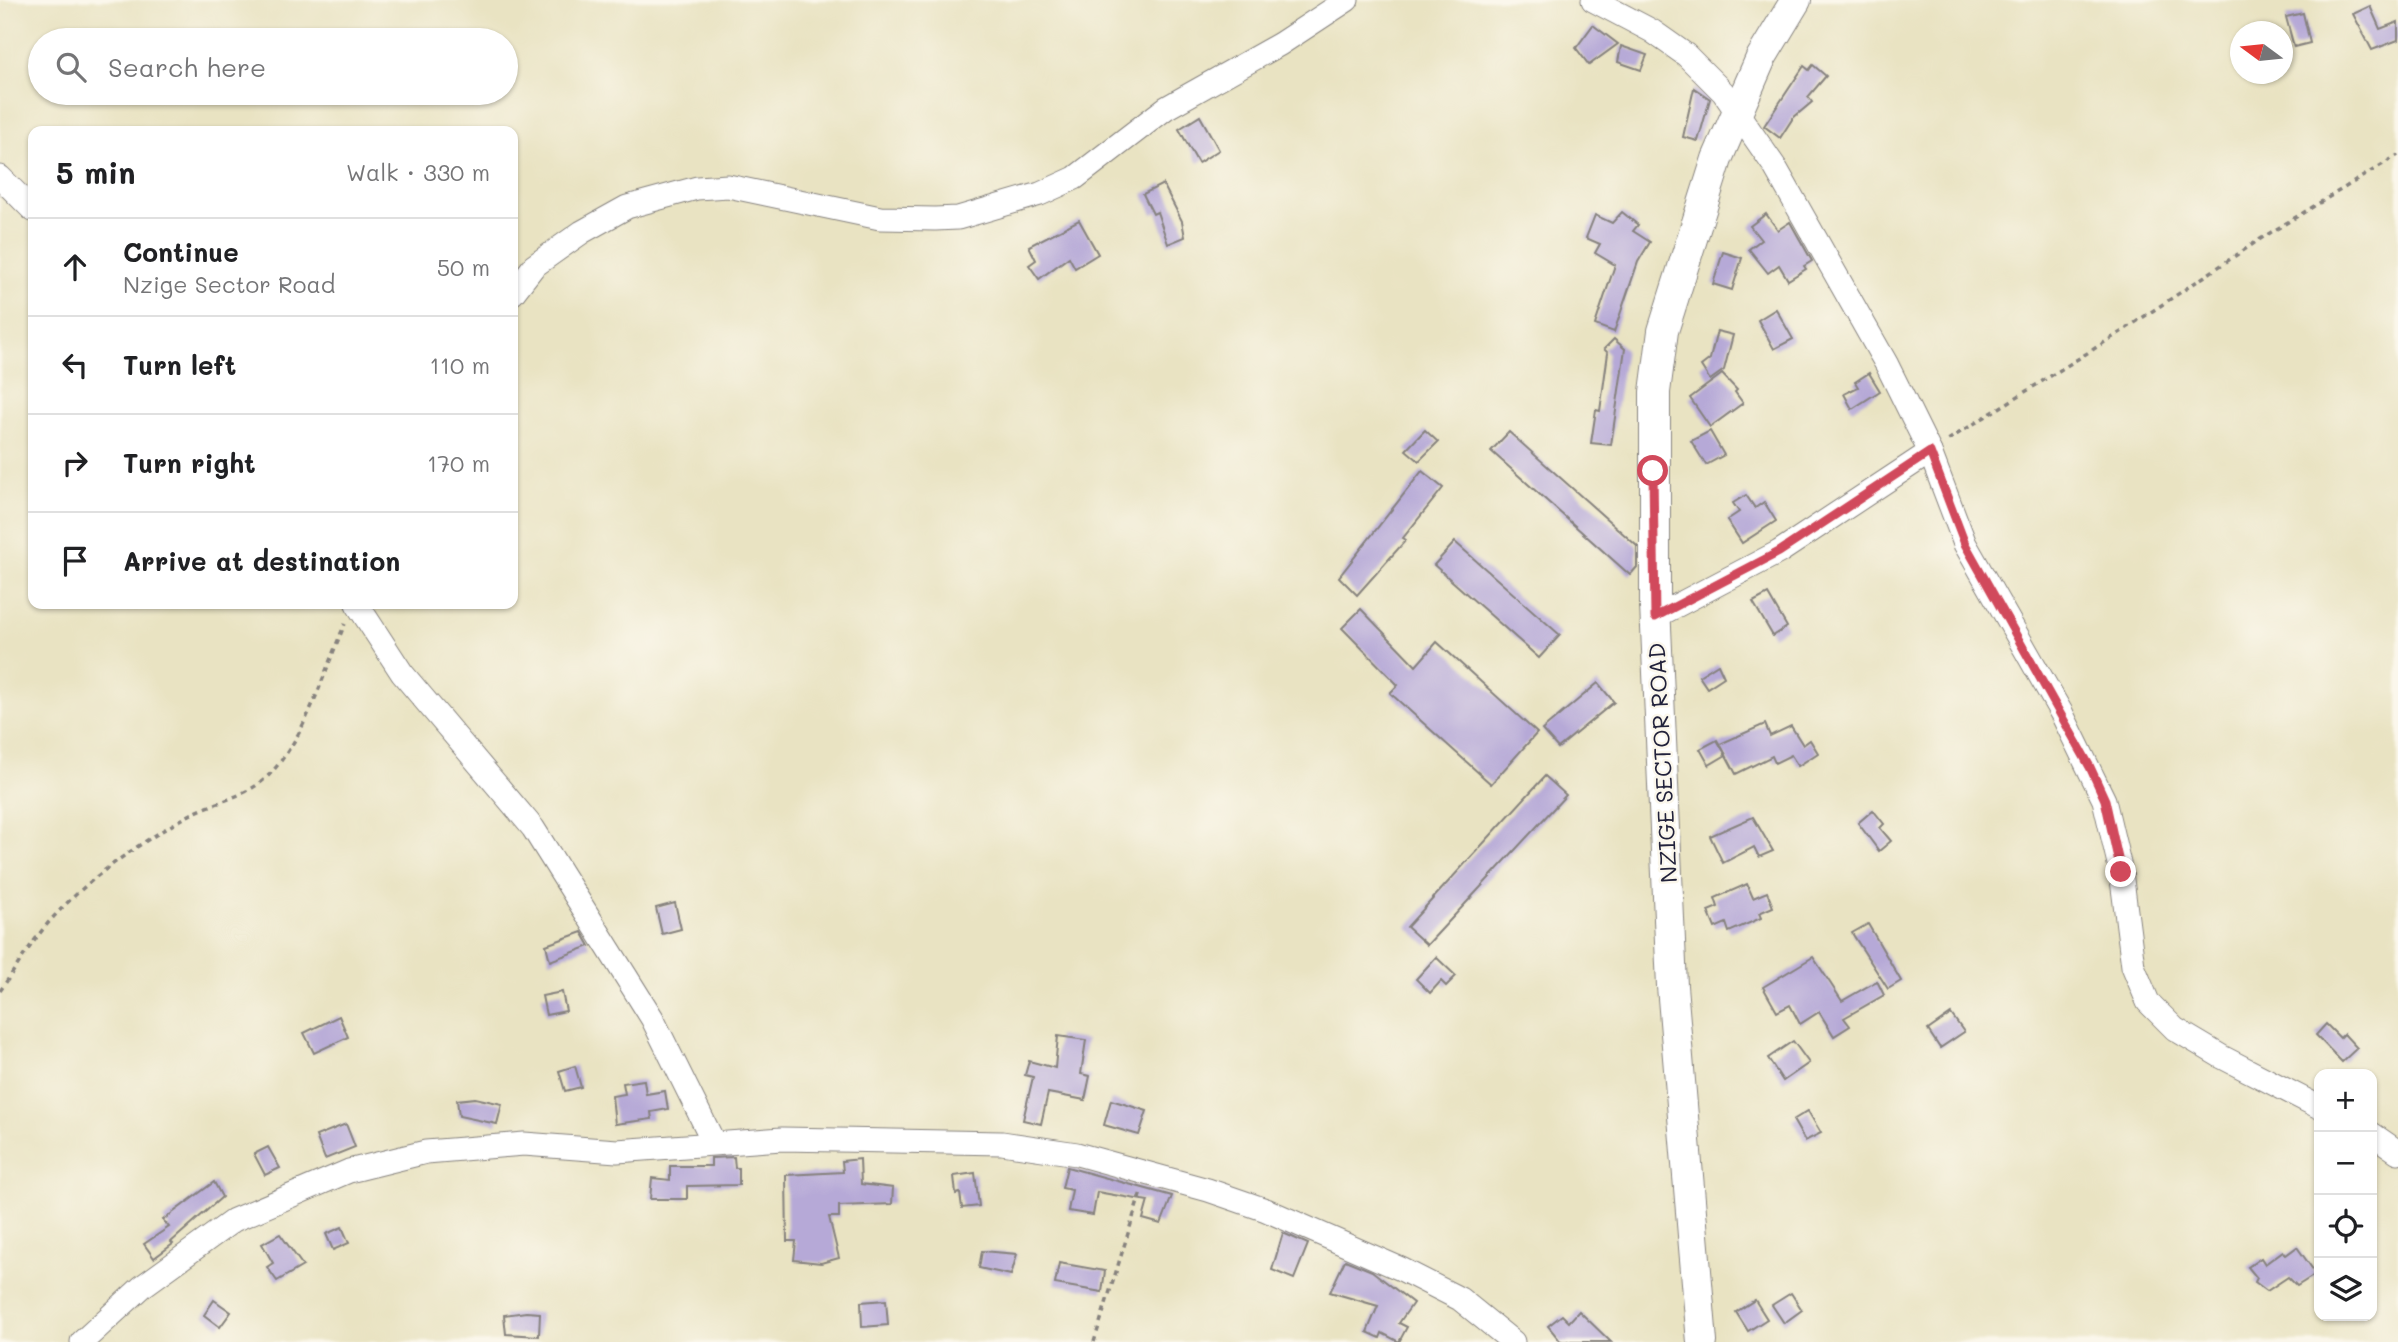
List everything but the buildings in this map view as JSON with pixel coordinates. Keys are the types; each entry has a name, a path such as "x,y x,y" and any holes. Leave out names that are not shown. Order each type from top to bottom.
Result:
{"main road":[{"name":"NZIGE SECTOR ROAD","path":"1702,1342 1672,986 1655,617 1655,392 1663,331 1717,159 1761,58 1796,0"}],"street":[{"path":"518,287 534,266 582,232 627,207 696,188 728,186 880,218 921,219 958,218 1040,194 1075,178 1166,108 1280,44 1347,0"},
{"path":"1593,0 1652,31 1686,55 1709,76 1738,112 1775,167 1887,365 1930,452 1965,544 2062,714 2105,800 2121,872 2133,966 2148,1002 2175,1029 2222,1057 2314,1104"},
{"path":"0,177 28,205"},
{"path":"1655,617 1779,552 1930,452"},
{"path":"352,610 533,828 652,1018 714,1143"},
{"path":"2377,1137 2398,1152"},
{"path":"82,1342 143,1286 234,1220 349,1171 426,1152 524,1144 617,1151 782,1139 1002,1143 1077,1154 1209,1190 1351,1245 1460,1299 1513,1342"}],"path":[{"path":"1930,452 2121,332 2265,236 2398,155"},
{"path":"0,992 50,922 130,851 187,816 257,786 269,775 284,758 314,703 352,610"},
{"path":"1094,1342 1147,1173"}],"route":[{"path":"1653,471 1655,617 1712,590 1779,552 1930,452 1965,544 2090,767 2105,800 2121,872"}]}
